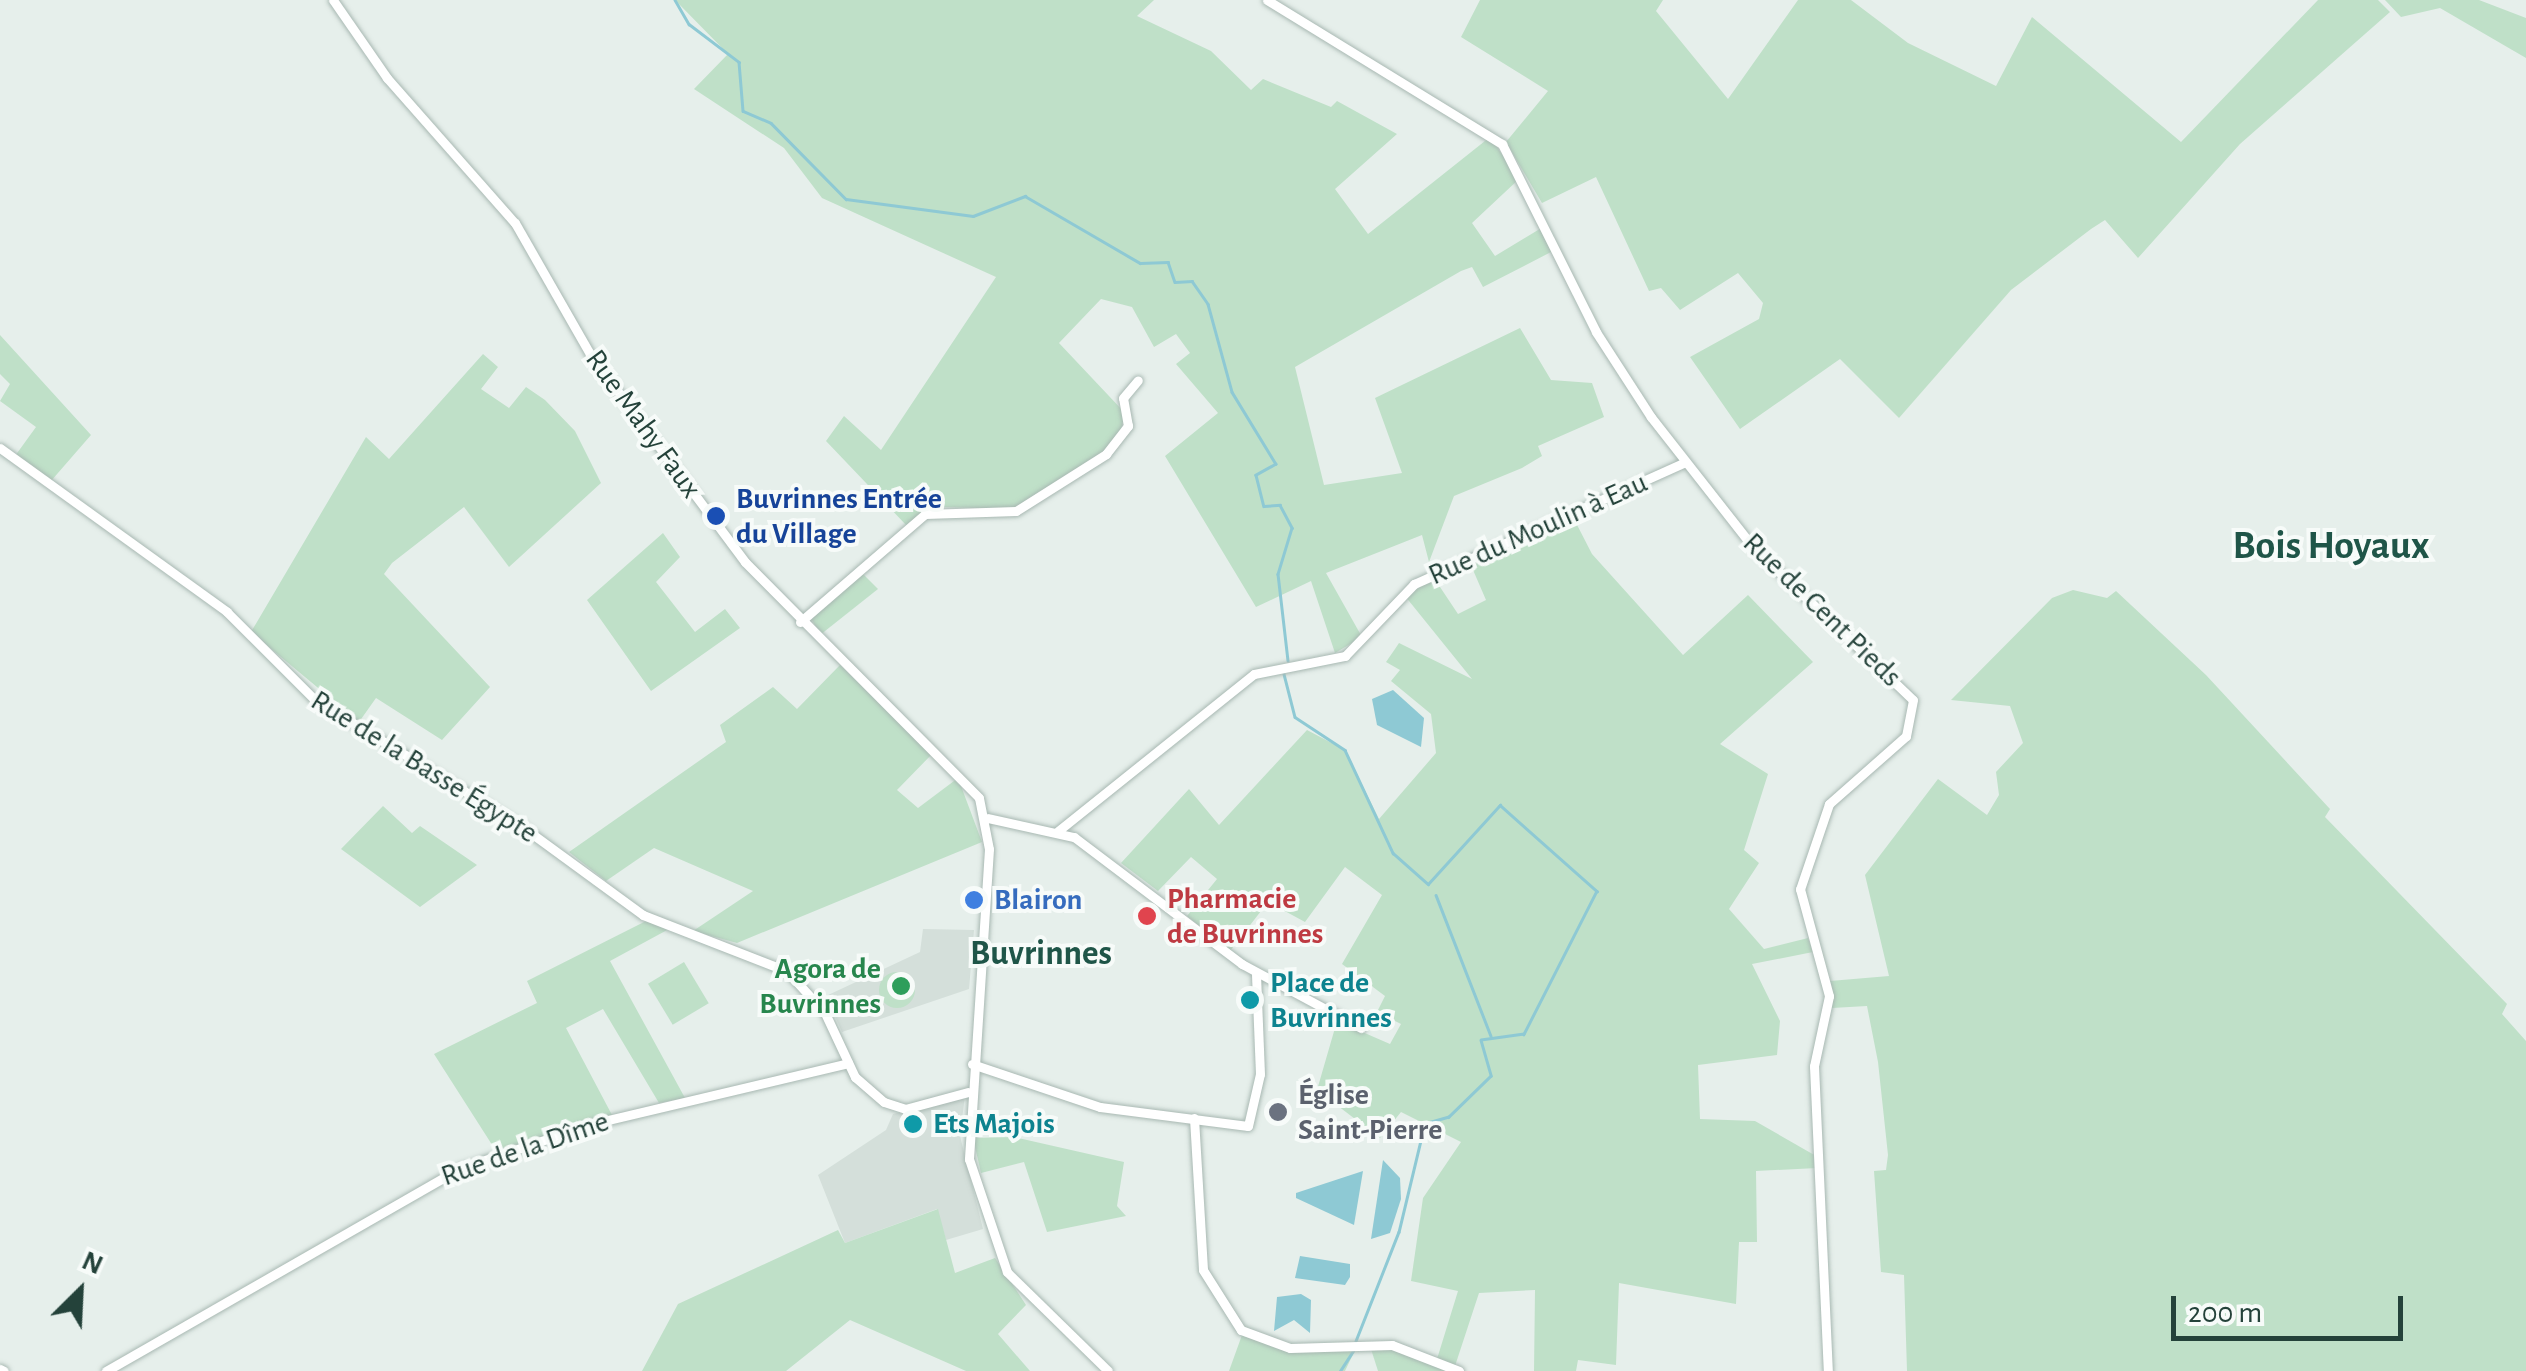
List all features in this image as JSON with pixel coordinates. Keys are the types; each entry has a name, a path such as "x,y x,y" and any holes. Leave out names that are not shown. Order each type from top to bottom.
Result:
{"street":[{"name":"Rue Mahy Faux","path":"334,0 388,78 516,223 590,354 800,622 959,773 988,818"},
{"name":"Rue de Cent Pieds","path":"1266,0 1502,144 1596,332 1686,462 1753,547 1914,706 1906,736 1829,804 1800,889 1830,996 1814,1066 1828,1371"},
{"path":"800,622 925,514 1016,512 1106,454 1128,426 1123,398 1138,380"},
{"name":"Rue de la Basse Égypte","path":"0,448 227,612 314,698 520,825 642,915 788,972 826,1012 848,1063"},
{"name":"Rue du Moulin à Eau","path":"1058,831 1254,674 1346,656 1414,584 1686,462"},
{"path":"1108,1371 1030,1302 1000,1257 964,1136 988,818 1058,831 1120,866 1256,973 1361,1028"},
{"path":"972,1064 1100,1107 1252,1123 1256,973"},
{"path":"848,1063 896,1108 968,1092"},
{"name":"Rue de la Dîme","path":"106,1371 461,1168 594,1123 848,1063"},
{"path":"1194,1118 1204,1278 1241,1330 1290,1348 1392,1345 1459,1371"}],"shaded area":[{"path":"923,929 974,930 969,989 842,1032 826,996 920,952"},
{"path":"965,1095 960,1136 983,1229 946,1240 937,1209 845,1243 818,1175 886,1130 893,1114"}],"green space":[{"path":"675,0 1154,0 1137,16 1211,51 1251,90 1263,79 1331,107 1337,101 1397,134 1335,189 1368,234 1490,137 1519,179 1472,223 1495,256 1543,227 1553,251 1483,287 1472,267 1461,271 1295,367 1324,485 1402,473 1375,398 1520,328 1551,380 1592,383 1604,417 1538,446 1542,456 1522,468 1454,496 1429,562 1422,535 1326,573 1362,637 1335,653 1311,581 1256,607 1165,456 1218,413 1176,364 1190,353 1176,334 1154,347 1132,307 1101,299 1059,343 1125,413 1118,442 1015,509 940,507 907,526 826,441 844,416 881,450 996,277 822,198 784,148 694,89 728,54"},
{"path":"1480,0 1663,0 1656,11 1728,99 1798,0 1851,0 1908,43 1996,86 2032,17 2181,142 2318,0 2378,0 2390,12 2240,144 2138,258 2105,220 2091,229 2011,290 1899,418 1840,359 1740,429 1690,357 1759,319 1763,303 1738,273 1680,310 1661,288 1649,291 1596,177 1542,203 1506,142 1548,91 1461,37"},
{"path":"2385,0 2479,0 2526,18 2526,58 2440,8 2401,17"},
{"path":"0,335 91,435 51,481 15,456 36,427 0,401 10,384 0,374"},
{"path":"483,354 498,367 481,389 509,408 526,387 545,400 575,431 601,483 509,567 464,507 392,563 384,574 490,687 442,740 376,698 359,722 251,632 366,437 389,459"},
{"path":"1574,519 1592,554 1683,655 1748,595 1813,662 1720,744 1768,774 1744,850 1759,863 1729,909 1764,949 1808,938 1813,952 1752,964 1780,1021 1777,1055 1698,1065 1700,1119 1755,1121 1816,1156 1817,1168 1756,1171 1757,1242 1739,1242 1736,1304 1619,1283 1616,1365 1578,1360 1576,1371 1534,1371 1535,1290 1479,1293 1455,1366 1437,1359 1458,1291 1411,1281 1423,1198 1461,1142 1401,1112 1380,1138 1317,1090 1337,1021 1390,1044 1401,1024 1377,1012 1385,996 1342,964 1382,895 1345,867 1305,922 1268,902 1230,951 1187,916 1217,879 1191,857 1158,891 1121,863 1189,789 1219,825 1307,730 1345,750 1379,819 1436,753 1431,714 1391,681 1400,670 1386,662 1399,643 1472,679 1405,596 1434,578 1458,614 1486,600 1470,563"},
{"path":"663,533 680,557 656,582 695,632 725,609 740,628 651,691 587,600"},
{"path":"859,570 878,589 820,635 809,614"},
{"path":"2073,590 2107,598 2116,591 2206,675 2330,809 2325,817 2507,1004 2502,1014 2526,1041 2526,1371 1907,1371 1904,1275 1881,1272 1874,1171 1886,1170 1888,1155 1878,1062 1867,1006 1832,1008 1830,981 1889,976 1865,875 1938,779 1987,815 1999,795 1996,772 2023,743 2010,706 1951,700 2052,598"},
{"path":"840,665 933,753 897,790 918,808 958,778 982,842 737,943 693,931 753,891 654,848 606,881 569,852 726,742 720,725 773,687 797,709"},
{"path":"383,806 412,833 420,826 477,865 420,907 341,849"},
{"path":"648,920 669,929 610,961 685,1098 659,1103 603,1009 566,1028 612,1115 496,1151 434,1054 537,1003 527,981"},
{"path":"684,962 709,1003 673,1025 648,984"},
{"path":"897,972 910,977 915,990 910,1003 897,1008 884,1003 879,990 884,977"},
{"path":"1014,1137 1124,1162 1117,1206 1126,1216 1047,1232 1024,1162 981,1173 973,1138"},
{"path":"938,1209 955,1273 995,1258 1026,1305 998,1334 1030,1371 966,1371 850,1320 786,1371 642,1371 678,1304 838,1230 845,1243"},
{"path":"1242,1335 1286,1351 1357,1346 1345,1371 1229,1371"},
{"path":"1370,1346 1398,1350 1451,1371 1378,1371"}],"water":[{"path":"1393,690 1424,718 1421,747 1377,725 1372,699"},
{"path":"1383,1160 1400,1178 1401,1199 1390,1233 1371,1239"},
{"path":"1363,1171 1354,1225 1296,1198 1296,1193"},
{"path":"1300,1256 1350,1264 1350,1277 1345,1285 1295,1278"},
{"path":"1301,1294 1311,1300 1310,1333 1294,1320 1274,1331 1277,1297"}],"waterway":[{"path":"675,0 689,24 739,62 743,111 771,123 846,199 973,216 1025,196 1140,263 1168,262 1175,282 1192,281 1208,304 1232,392 1276,464 1256,475 1264,506 1280,505 1292,528 1278,574 1288,660"},
{"path":"1284,674 1295,717 1345,750 1393,853 1428,884 1500,805 1597,891 1524,1034 1481,1040 1491,1076 1449,1117 1425,1124 1399,1232 1356,1341"},
{"path":"1436,895 1491,1036"},
{"path":"1340,1371 1353,1351"}],"place":[{"name":"Buvrinnes Entrée du Village","path":"716,516"},
{"name":"Blairon","path":"974,900"},
{"name":"Pharmacie de Buvrinnes","path":"1147,916"},
{"name":"Agora de Buvrinnes","path":"901,986"},
{"name":"Place de Buvrinnes","path":"1250,1000"},
{"name":"Église Saint-Pierre","path":"1278,1112"},
{"name":"Ets Majois","path":"913,1124"}],"district":[{"name":"Bois Hoyaux","path":"2331,546"},
{"name":"Buvrinnes","path":"1041,954"}]}
